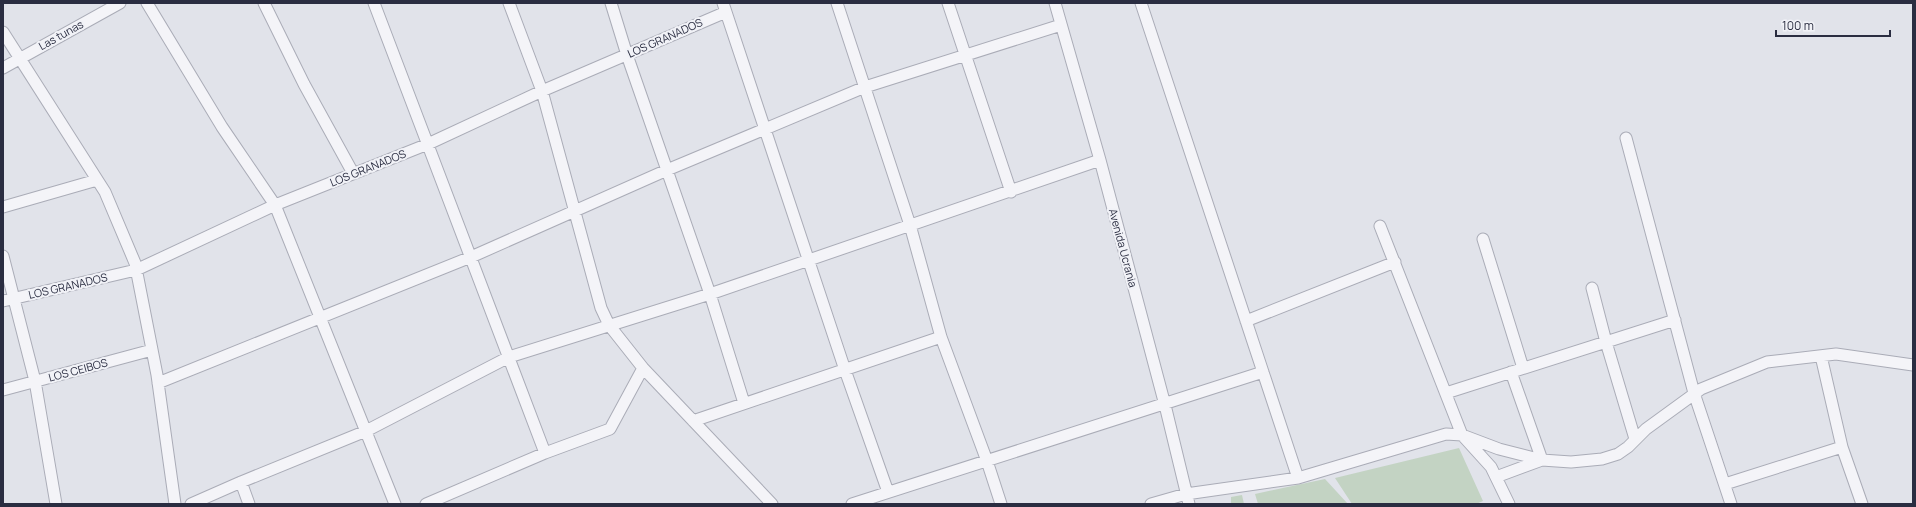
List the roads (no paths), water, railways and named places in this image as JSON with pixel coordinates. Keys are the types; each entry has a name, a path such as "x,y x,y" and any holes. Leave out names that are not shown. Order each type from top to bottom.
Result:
{"street":[{"name":"Las tunas","path":"3,68 120,3"},
{"path":"146,3 222,126 275,205 395,504"},
{"path":"264,3 304,84 353,173"},
{"path":"374,3 546,453"},
{"path":"509,3 542,92 601,308 609,325 643,368 772,504"},
{"path":"611,3 627,55 710,294 744,404"},
{"path":"837,3 910,225 941,337 988,461 1001,504"},
{"path":"948,3 1010,192"},
{"name":"Avenida Ucrania","path":"1055,3 1100,160 1165,405 1188,499"},
{"path":"1141,3 1298,478"},
{"path":"725,7 845,370 888,492"},
{"name":"LOS GRANADOS","path":"8,300 136,270 275,205 428,144 627,55 725,7"},
{"path":"158,383 471,257 574,210 865,87 1061,25"},
{"path":"3,32 105,192 135,263 158,383 175,504"},
{"path":"1626,138 1694,393 1731,504"},
{"path":"191,504 366,431 509,357 710,294 1100,160"},
{"path":"3,207 97,180"},
{"path":"1380,226 1462,435 1491,467 1510,504"},
{"path":"1484,239 1523,368"},
{"path":"3,256 8,300 35,382 56,504"},
{"path":"1246,321 1394,262"},
{"path":"1592,288 1606,342 1635,440"},
{"path":"1446,393 1675,320"},
{"path":"693,421 941,337"},
{"name":"LOS CEIBOS","path":"3,390 152,350"},
{"path":"1151,504 1188,499 1298,478 1446,434 1462,435 1498,449 1542,460 1571,462 1602,459 1618,454 1646,429 1694,393 1767,362 1836,354 1913,365"},
{"path":"1822,356 1842,447 1862,504"},
{"path":"426,504 546,453 610,429 643,368"},
{"path":"852,504 1165,405 1263,372"},
{"path":"1511,372 1542,460"},
{"path":"1725,484 1842,447"},
{"path":"1496,477 1542,460"},
{"path":"241,482 249,504"}]}
